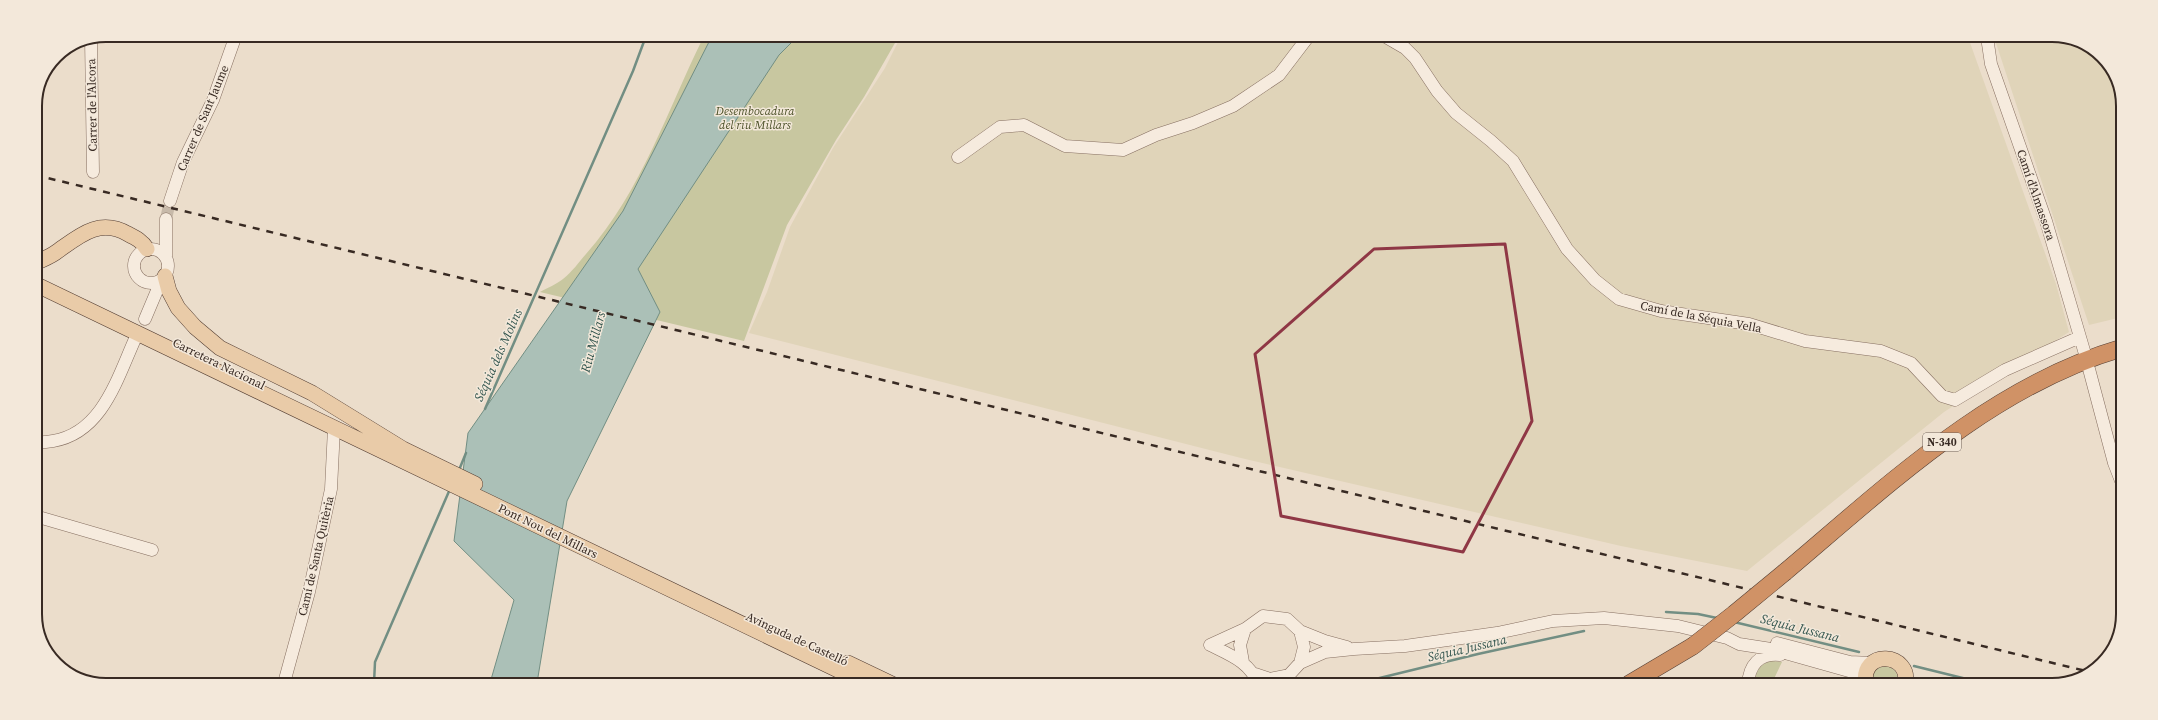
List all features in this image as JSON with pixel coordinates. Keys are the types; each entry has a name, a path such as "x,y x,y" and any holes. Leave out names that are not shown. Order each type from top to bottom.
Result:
{"highway":[{"name":"N-340","path":"1639,678 1693,646 1785,572 1923,456 1978,417 2038,382 2116,350"}],"main road":[{"path":"42,260 53,254 82,233 99,227 122,231 143,243 148,249"},
{"path":"163,278 178,308 194,327 220,348 312,393 400,454"},
{"name":"Carretera Nacional","path":"42,281 101,307 384,443 400,454"},
{"name":"Carretera Nacional","path":"42,287 334,428 400,454"},
{"path":"42,294 75,303"},
{"name":"Pont Nou del Millars","path":"400,454 700,599"},
{"name":"Avinguda de Castelló","path":"700,599 855,678"},
{"name":"Avinguda de Castelló","path":"700,599 878,678"},
{"path":"1865,678 1866,673 1872,663 1884,658 1896,661 1901,665 1907,678"}],"street":[{"name":"Carrer de Sant Jaume","path":"170,200 183,162 213,100 234,42"},
{"path":"958,157 1000,127 1024,125 1065,146 1123,150 1156,135 1192,123 1233,106 1279,75 1304,42"},
{"name":"Camí de la Séquia Vella","path":"1395,42 1405,48 1415,58 1436,91 1456,113 1513,161 1567,249 1595,280 1619,300 1661,312 1749,324 1805,341 1881,351 1910,363 1942,396 1955,400 2005,370 2080,338"},
{"name":"Camí d'Almassora","path":"1988,42 1991,64 2046,221 2085,354"},
{"name":"Carrer de l'Alcora","path":"91,44 93,172"},
{"path":"145,319 163,278 168,263 166,256 166,222 148,249 138,254 134,264 136,274 143,281 151,305"},
{"path":"148,249 159,250 166,256"},
{"path":"143,281 152,283 163,278"},
{"path":"42,441 68,438 88,426 102,408 135,339"},
{"path":"2089,369 2116,468"},
{"name":"Camí de Santa Quitèria","path":"285,678 309,592 331,489 334,428"},
{"path":"42,518 152,550"},
{"path":"1255,678 1243,662 1210,645 1245,629 1263,616 1287,619 1300,631 1325,641 1354,648"},
{"path":"1287,678 1300,663 1325,652 1354,648 1405,646 1497,633 1553,621 1604,618 1678,626 1727,638 1739,644 1850,662 1872,663"},
{"path":"1243,662 1240,645 1245,629"},
{"path":"1300,631 1304,647 1300,663"},
{"path":"1749,678 1752,665 1761,658 1770,654 1792,652 1860,674 1862,678"}],"highlighted area":[{"path":"1505,244 1532,421 1463,552 1281,516 1255,354 1374,249"}],"shaded area":[{"path":"898,42 1970,42 2056,284 2069,332 1944,412 1747,571 1621,546 1241,458 749,333 767,292 790,227 833,148 885,68"},
{"path":"1996,42 2052,42 2069,44 2088,53 2094,58 2103,67 2113,85 2116,101 2116,318 2089,325"}],"green space":[{"name":"Desembocadura del riu Millars","path":"701,42 896,42 864,97 836,140 787,225 744,341 540,292 561,281 606,230 638,177"},
{"path":"1767,662 1782,662 1774,678 1756,678 1758,669"},
{"path":"1883,665 1893,669 1897,674 1897,678 1872,678 1872,672"}],"water":[{"name":"Riu Millars","path":"709,42 792,42 779,55 638,269 660,312 567,501 538,678 491,678 514,600 454,541 468,433 623,211"}],"waterway":[{"name":"Séquia dels Molins","path":"485,409 633,71 644,42"},
{"name":"Séquia dels Molins","path":"459,470 466,453"},
{"name":"Séquia dels Molins","path":"374,678 375,662 450,489"},
{"name":"Séquia Jussana","path":"1666,612 1698,614 1717,618"},
{"name":"Séquia Jussana","path":"1734,622 1859,652"},
{"name":"Séquia Jussana","path":"1380,678 1478,654 1584,631"},
{"name":"Séquia Jussana","path":"1914,666 1963,678"}],"tunnel":[{"path":"166,219 170,201"}],"railway":[{"path":"42,177 2082,670"}]}
